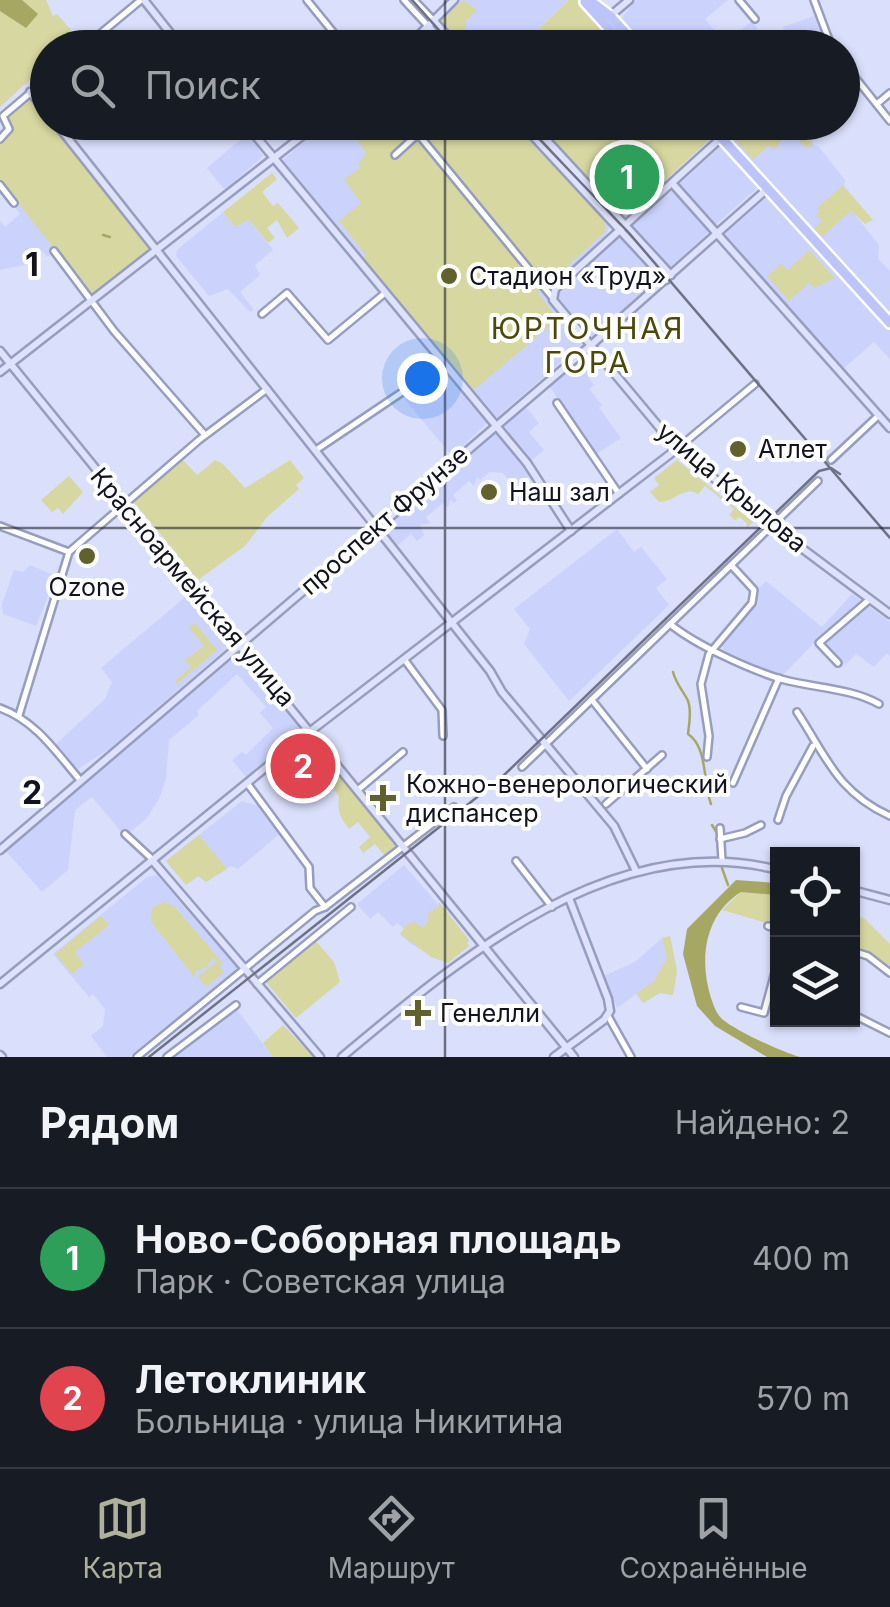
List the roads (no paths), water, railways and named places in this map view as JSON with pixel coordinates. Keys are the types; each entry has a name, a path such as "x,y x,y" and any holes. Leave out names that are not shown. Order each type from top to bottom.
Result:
{"main road":[{"path":"586,0 618,30"},
{"path":"606,20 614,30"},
{"path":"723,140 890,323"}],"street":[{"path":"106,30 142,0 167,30"},
{"path":"307,0 331,30"},
{"path":"404,0 438,30"},
{"path":"414,0 435,30"},
{"path":"423,30 454,0"},
{"path":"606,20 629,0"},
{"path":"738,0 756,20"},
{"path":"814,0 825,30"},
{"path":"860,83 890,121"},
{"path":"0,139 9,129 3,116 30,92"},
{"path":"877,104 890,93"},
{"path":"70,140 452,622 502,692 614,826 636,871"},
{"path":"259,140 535,474 570,531"},
{"path":"0,372 296,140"},
{"path":"395,155 411,140"},
{"path":"423,140 552,297"},
{"path":"538,140 624,227"},
{"path":"546,140 669,277"},
{"path":"552,297 555,288 719,140"},
{"path":"672,183 890,428"},
{"path":"0,185 14,202"},
{"name":"проспект Фрунзе","path":"0,850 590,346 767,189"},
{"path":"54,251 91,302 205,435"},
{"path":"262,314 287,293 328,340 385,292"},
{"name":"улица Крылова","path":"552,297 678,448 772,526 890,614"},
{"name":"Красноармейская улица","path":"0,351 574,1057"},
{"path":"316,450 444,364"},
{"path":"0,984 312,730 678,448 755,384"},
{"path":"18,714 69,552 205,435 268,388"},
{"path":"557,403 619,494"},
{"path":"831,460 878,415"},
{"path":"522,767 818,481"},
{"path":"0,526 69,552"},
{"path":"707,757 701,684 713,650 752,603 754,590 730,565"},
{"path":"838,663 819,643 870,599"},
{"path":"670,624 684,636 779,678 879,704"},
{"path":"404,659 442,710 443,736"},
{"path":"732,783 779,678"},
{"path":"592,700 646,768"},
{"path":"0,708 31,724 80,780"},
{"path":"797,712 811,732 814,746 854,795 890,816"},
{"path":"778,820 786,796 814,746"},
{"path":"359,789 404,752"},
{"path":"606,804 662,755"},
{"path":"247,782 309,866 310,888 325,907"},
{"path":"136,1057 315,911 454,807"},
{"path":"720,839 761,825"},
{"path":"720,828 722,860"},
{"path":"125,834 152,860 320,1057"},
{"path":"342,1057 485,945 569,898 636,871 722,860 770,869"},
{"path":"516,861 552,907"},
{"path":"860,892 890,900"},
{"path":"569,898 608,998 608,1016 631,1057"},
{"path":"257,984 350,907"},
{"path":"860,954 890,973"},
{"path":"741,1007 764,1013 770,1002"},
{"path":"168,1057 236,1005"},
{"path":"554,1057 608,1016"},
{"path":"860,1018 890,1033"}],"waterway":[{"path":"103,235 110,237"},
{"path":"673,672 689,705 688,734 702,757 711,804"},
{"path":"712,825 719,847"},
{"path":"722,868 728,885"}],"tram line":[{"path":"412,0 439,30"},
{"path":"540,140 629,233 890,538"},
{"path":"149,1057 500,779 819,471 831,468 840,474"}],"place":[{"name":"Ново-Соборная площадь","path":"627,177"},
{"name":"Стадион «Труд»","path":"449,276"},
{"name":"Атлет","path":"738,449"},
{"name":"Наш зал","path":"489,492"},
{"name":"Ozone","path":"87,556"},
{"name":"Летоклиник","path":"303,766"},
{"name":"Кожно-венерологический диспансер","path":"383,798"},
{"name":"Генелли","path":"418,1013"}],"district":[{"name":"ЮРТОЧНАЯ ГОРА","path":"588,345"}]}
